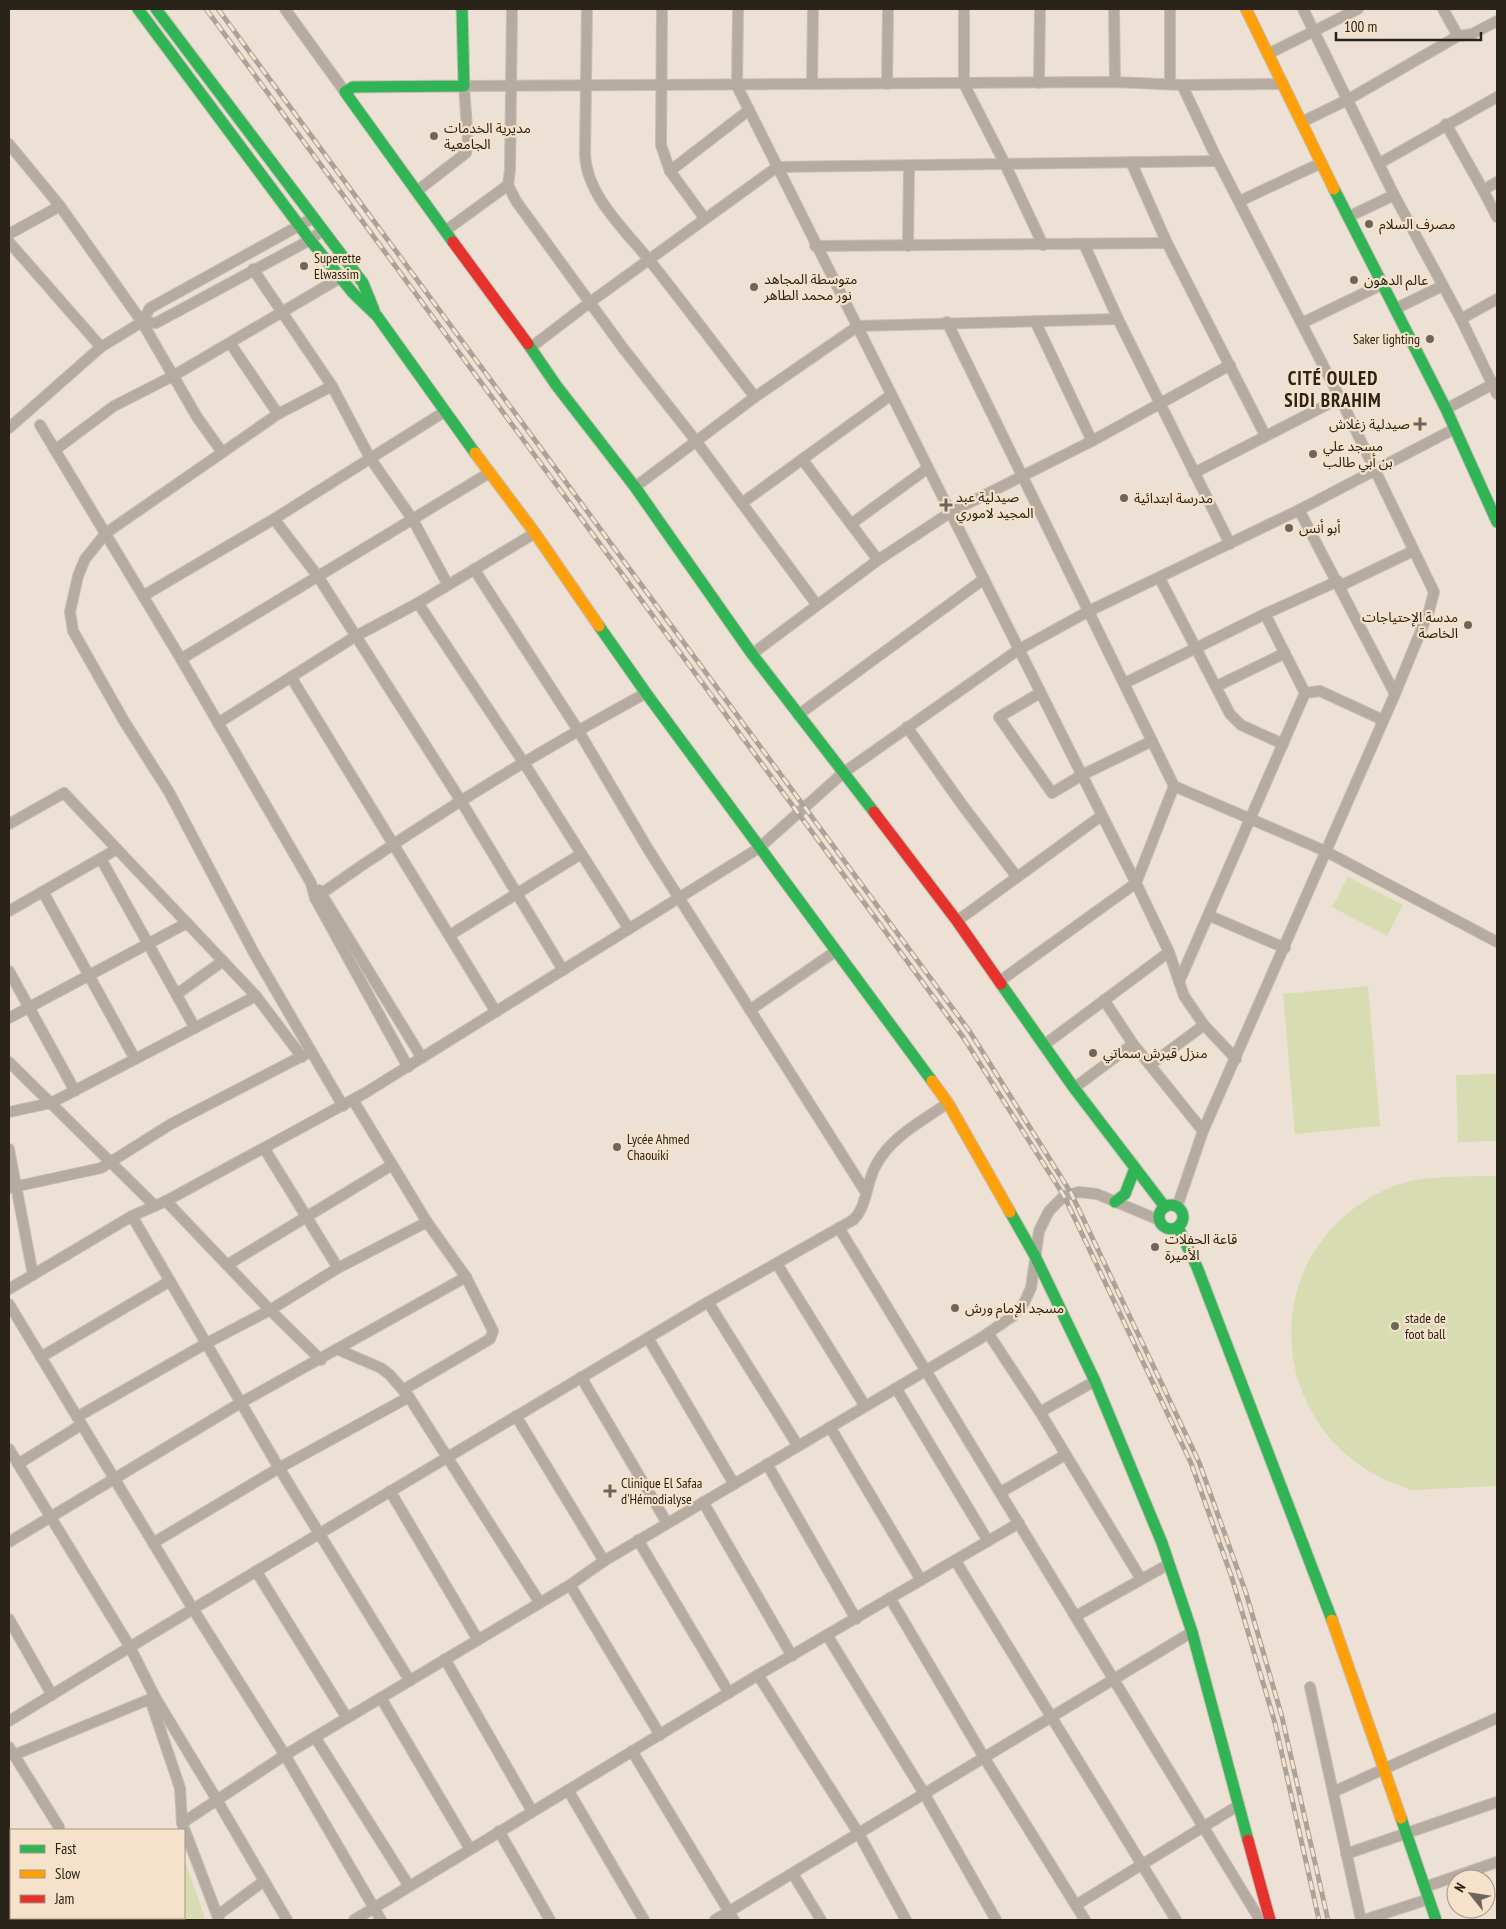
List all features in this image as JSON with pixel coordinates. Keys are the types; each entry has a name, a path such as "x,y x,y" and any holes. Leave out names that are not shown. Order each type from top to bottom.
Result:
{"street":[{"path":"138,9 299,226 340,278 377,316 488,473 535,533 646,693 948,1104 1035,1256 1095,1381 1169,1564 1192,1632 1270,1920"},
{"path":"156,9 363,283 377,316"},
{"path":"285,9 444,231 489,289 530,348 634,487 752,654 957,921 1074,1088 1135,1168 1171,1207 1183,1217 1178,1228"},
{"path":"417,191 466,153 468,143 462,9"},
{"path":"512,9 510,170 508,185 532,226 557,257 588,302 696,441 818,605"},
{"path":"587,9 585,155 588,176 610,212 650,260 755,396"},
{"path":"662,9 661,145 670,171 705,219"},
{"path":"738,9 737,86 815,246 858,326 1018,650 1136,883 1169,952 1184,996 1204,1025 1236,1059"},
{"path":"812,84 813,9"},
{"path":"887,84 888,9"},
{"path":"964,9 964,84 1004,162 1043,245"},
{"path":"1039,83 1040,9"},
{"path":"1114,9 1115,82"},
{"path":"1170,9 1170,83"},
{"path":"1246,9 1454,429 1494,504 1497,522"},
{"path":"1303,9 1394,195 1496,387 1446,410"},
{"path":"1268,54 1358,9"},
{"path":"1443,9 1458,36"},
{"path":"1302,122 1348,99 1458,36 1472,34 1497,21"},
{"path":"346,92 349,88 353,87 511,87 586,83 737,86 1115,82 1283,84"},
{"path":"1159,1220 1160,1212 1171,1207 1285,948 1434,600 1431,584 1376,471 1218,160 1182,84"},
{"path":"1380,163 1446,124 1497,98"},
{"path":"670,171 749,110"},
{"path":"1446,124 1497,218"},
{"path":"9,144 60,206 142,322 173,376 222,452"},
{"path":"530,348 588,302 650,260 777,167 1218,160"},
{"path":"1131,162 1167,243 1230,365 1264,436"},
{"path":"1240,201 1321,163"},
{"path":"908,246 909,166"},
{"path":"1483,190 1497,182"},
{"path":"444,231 508,185"},
{"path":"1348,217 1394,195"},
{"path":"9,234 60,206"},
{"path":"9,428 101,347 142,322 150,308 313,218"},
{"path":"142,322 156,323 253,269 310,240 323,230"},
{"path":"9,242 101,347"},
{"path":"815,246 1167,243"},
{"path":"1084,244 1118,319 1230,544"},
{"path":"253,269 332,386 370,458 413,520 448,585"},
{"path":"55,450 114,406 173,376 340,278"},
{"path":"1302,323 1383,284"},
{"path":"1396,309 1442,286"},
{"path":"1461,319 1497,299"},
{"path":"634,487 755,396 858,326 946,322 1118,319"},
{"path":"1035,321 1092,441"},
{"path":"946,322 1174,786 1325,851 1497,942"},
{"path":"230,343 278,414"},
{"path":"752,654 878,560 951,512 1092,441 1230,365"},
{"path":"307,1054 169,792 124,721 73,631 70,612 78,576 85,559 106,533 278,414 332,386"},
{"path":"742,503 891,395"},
{"path":"1194,474 1340,398"},
{"path":"144,596 274,519 444,412"},
{"path":"40,425 144,596 311,882 376,981 422,1058"},
{"path":"9,1289 132,1216 166,1201 343,1106 759,848 843,772 1018,650 1089,611 1160,579 1299,510 1454,429"},
{"path":"802,459 878,560"},
{"path":"851,524 928,468"},
{"path":"181,659 318,574 413,520 488,473"},
{"path":"1299,510 1395,694"},
{"path":"274,519 318,574 461,801 563,970"},
{"path":"218,723 356,636 418,603 535,533"},
{"path":"1125,683 1265,614 1414,551"},
{"path":"474,569 578,730 626,814 866,1191"},
{"path":"798,715 984,579"},
{"path":"1160,579 1235,720 1249,730 1283,744"},
{"path":"418,603 524,763 629,929"},
{"path":"1179,982 1210,916 1305,693 1265,614"},
{"path":"1217,686 1285,653"},
{"path":"291,677 496,1012"},
{"path":"1305,693 1320,691 1383,720"},
{"path":"319,895 393,843 578,730 646,693"},
{"path":"1040,693 999,717 1052,793 1082,775 1152,741"},
{"path":"907,727 963,806 1017,877"},
{"path":"1000,981 1136,883 1174,786"},
{"path":"9,824 64,793 256,996 307,1054 343,1106"},
{"path":"957,921 1101,816"},
{"path":"9,911 118,849"},
{"path":"450,935 581,854"},
{"path":"101,859 150,943 195,1028"},
{"path":"43,892 135,1059"},
{"path":"319,895 364,988 408,1066"},
{"path":"1210,916 1285,948"},
{"path":"9,1018 187,923"},
{"path":"750,1010 836,952"},
{"path":"1044,1045 1169,952"},
{"path":"177,994 223,961"},
{"path":"9,971 75,1091"},
{"path":"364,988 376,981"},
{"path":"9,1112 51,1103 256,996"},
{"path":"1104,1000 1133,1044 1203,1131"},
{"path":"1150,1065 1204,1025"},
{"path":"1074,1088 1133,1044"},
{"path":"12,1187 94,1170 171,1124 307,1054"},
{"path":"9,1062 155,1206"},
{"path":"153,1543 406,1393 492,1337 493,1331 466,1277 427,1222 353,1100"},
{"path":"9,1721 581,1377 839,1228 858,1215 876,1164 885,1152 909,1130 948,1104"},
{"path":"9,1148 12,1187 33,1275"},
{"path":"264,1148 308,1216 338,1268"},
{"path":"227,1265 392,1165"},
{"path":"1115,1202 1125,1194 1135,1168"},
{"path":"182,1822 285,1755 570,1585 604,1560 896,1388 1013,1316 1024,1303 1031,1288 1039,1231 1044,1219 1064,1196 1071,1193 1088,1192 1159,1220 1167,1229 1178,1228"},
{"path":"166,1201 270,1310 321,1360"},
{"path":"132,1216 279,1468 410,1680"},
{"path":"18,1464 79,1421 207,1343 270,1310 338,1268 427,1222"},
{"path":"839,1228 1260,1920"},
{"path":"1178,1228 1194,1259 1342,1646 1436,1920"},
{"path":"777,1264 865,1406"},
{"path":"9,1542 242,1402 339,1350 466,1277"},
{"path":"41,1357 170,1281"},
{"path":"708,1302 798,1446"},
{"path":"9,1304 193,1609 285,1755 381,1920"},
{"path":"988,1333 1040,1412 1141,1580"},
{"path":"648,1338 734,1484"},
{"path":"339,1350 381,1368 390,1374 406,1393 540,1603"},
{"path":"581,1377 667,1524"},
{"path":"1040,1412 1095,1381"},
{"path":"896,1388 988,1541"},
{"path":"516,1416 604,1560"},
{"path":"830,1427 921,1580"},
{"path":"10,1453 130,1647 153,1698 180,1788 182,1822 185,1829"},
{"path":"1001,1492 1065,1455"},
{"path":"767,1464 856,1619"},
{"path":"390,1491 478,1640"},
{"path":"703,1502 792,1656"},
{"path":"354,1920 632,1751 1020,1523"},
{"path":"638,1540 728,1694"},
{"path":"956,1560 1054,1717 1176,1920"},
{"path":"1076,1616 1169,1564"},
{"path":"256,1571 346,1718"},
{"path":"570,1585 660,1735"},
{"path":"890,1598 985,1759 1085,1920"},
{"path":"9,1619 52,1695"},
{"path":"715,1920 732,1916 793,1874 1192,1632"},
{"path":"827,1636 925,1795 996,1920"},
{"path":"445,1659 532,1811"},
{"path":"758,1676 859,1834 906,1920"},
{"path":"1310,1687 1362,1920 1429,1899"},
{"path":"59,1826 11,1751 153,1698"},
{"path":"153,1698 217,1800 287,1920"},
{"path":"380,1698 470,1849"},
{"path":"1333,1792 1497,1718"},
{"path":"315,1737 409,1886"},
{"path":"632,1751 732,1916"},
{"path":"568,1790 644,1920"},
{"path":"1346,1854 1406,1835 1497,1802"},
{"path":"1076,1905 1239,1805"},
{"path":"185,1830 219,1918 264,1881"},
{"path":"499,1831 550,1920"},
{"path":"1425,1887 1497,1862"},
{"path":"793,1874 821,1920"}],"green space":[{"path":"1348,877 1403,905 1387,936 1332,907"},
{"path":"1368,986 1380,1126 1295,1134 1283,994"},
{"path":"1497,1074 1497,1141 1458,1142 1456,1075"},
{"name":"stade de foot ball","path":"1497,1176 1497,1486 1412,1490 1363,1467 1326,1433 1302,1392 1292,1346 1295,1300 1312,1256 1343,1217 1389,1188 1428,1178"},
{"path":"185,1861 205,1918 199,1920 164,1920 185,1919"}],"railway":[{"path":"206,9 963,1037 1064,1196 1191,1463 1232,1578 1275,1723 1319,1920"},
{"path":"218,9 970,1032 1071,1193 1199,1462 1246,1593 1282,1717 1328,1920"}],"traffic: fast":[{"path":"138,9 310,240 353,293 377,316 475,453"},
{"path":"156,9 363,283 374,310"},
{"path":"453,242 345,92 353,87 464,86 462,9"},
{"path":"1334,189 1446,409 1497,522"},
{"path":"528,344 556,385 635,487 752,654 874,812"},
{"path":"599,626 646,693 932,1081"},
{"path":"1001,984 1074,1088 1165,1207"},
{"path":"1115,1202 1125,1194 1135,1168"},
{"path":"1171,1205 1180,1208 1183,1217 1180,1226 1171,1229 1162,1226 1159,1217 1162,1208 1171,1205"},
{"path":"1010,1212 1035,1256 1095,1381 1162,1543 1192,1632 1248,1840"},
{"path":"1178,1227 1197,1267 1332,1620"},
{"path":"1401,1818 1436,1920"}],"traffic: slow":[{"path":"1246,9 1334,189"},
{"path":"475,453 535,533 599,626"},
{"path":"932,1081 948,1103 1010,1212"},
{"path":"1332,1620 1401,1818"}],"traffic: jam":[{"path":"453,242 528,344"},
{"path":"874,812 957,921 1001,984"},
{"path":"1248,1840 1270,1920"}],"place":[{"name":"مديرية الخدمات الجامعية","path":"434,136"},
{"name":"مصرف السلام","path":"1369,224"},
{"name":"Superette Elwassim","path":"304,266"},
{"name":"عالم الدهون","path":"1354,280"},
{"name":"متوسطة المجاهد نور محمد الطاهر","path":"754,287"},
{"name":"Saker lighting","path":"1430,339"},
{"name":"صيدلية زغلاش","path":"1420,424"},
{"name":"مسجد علي بن أبي طالب","path":"1313,454"},
{"name":"مدرسة ابتدائية","path":"1124,498"},
{"name":"صيدلية عبد المجيد لاموري","path":"946,505"},
{"name":"أبو أنس","path":"1289,528"},
{"name":"مدسة الإحتياجات الخاصة","path":"1468,625"},
{"name":"منزل قيرش سماتي","path":"1093,1053"},
{"name":"Lycée Ahmed Chaouiki","path":"617,1147"},
{"name":"قاعة الحفلات الأميرة","path":"1155,1247"},
{"name":"مسجد الإمام ورش","path":"955,1308"},
{"name":"stade de foot ball","path":"1395,1326"},
{"name":"Clinique El Safaa d'Hémodialyse","path":"610,1491"}],"district":[{"name":"CITÉ OULED SIDI BRAHIM","path":"1333,389"}]}
